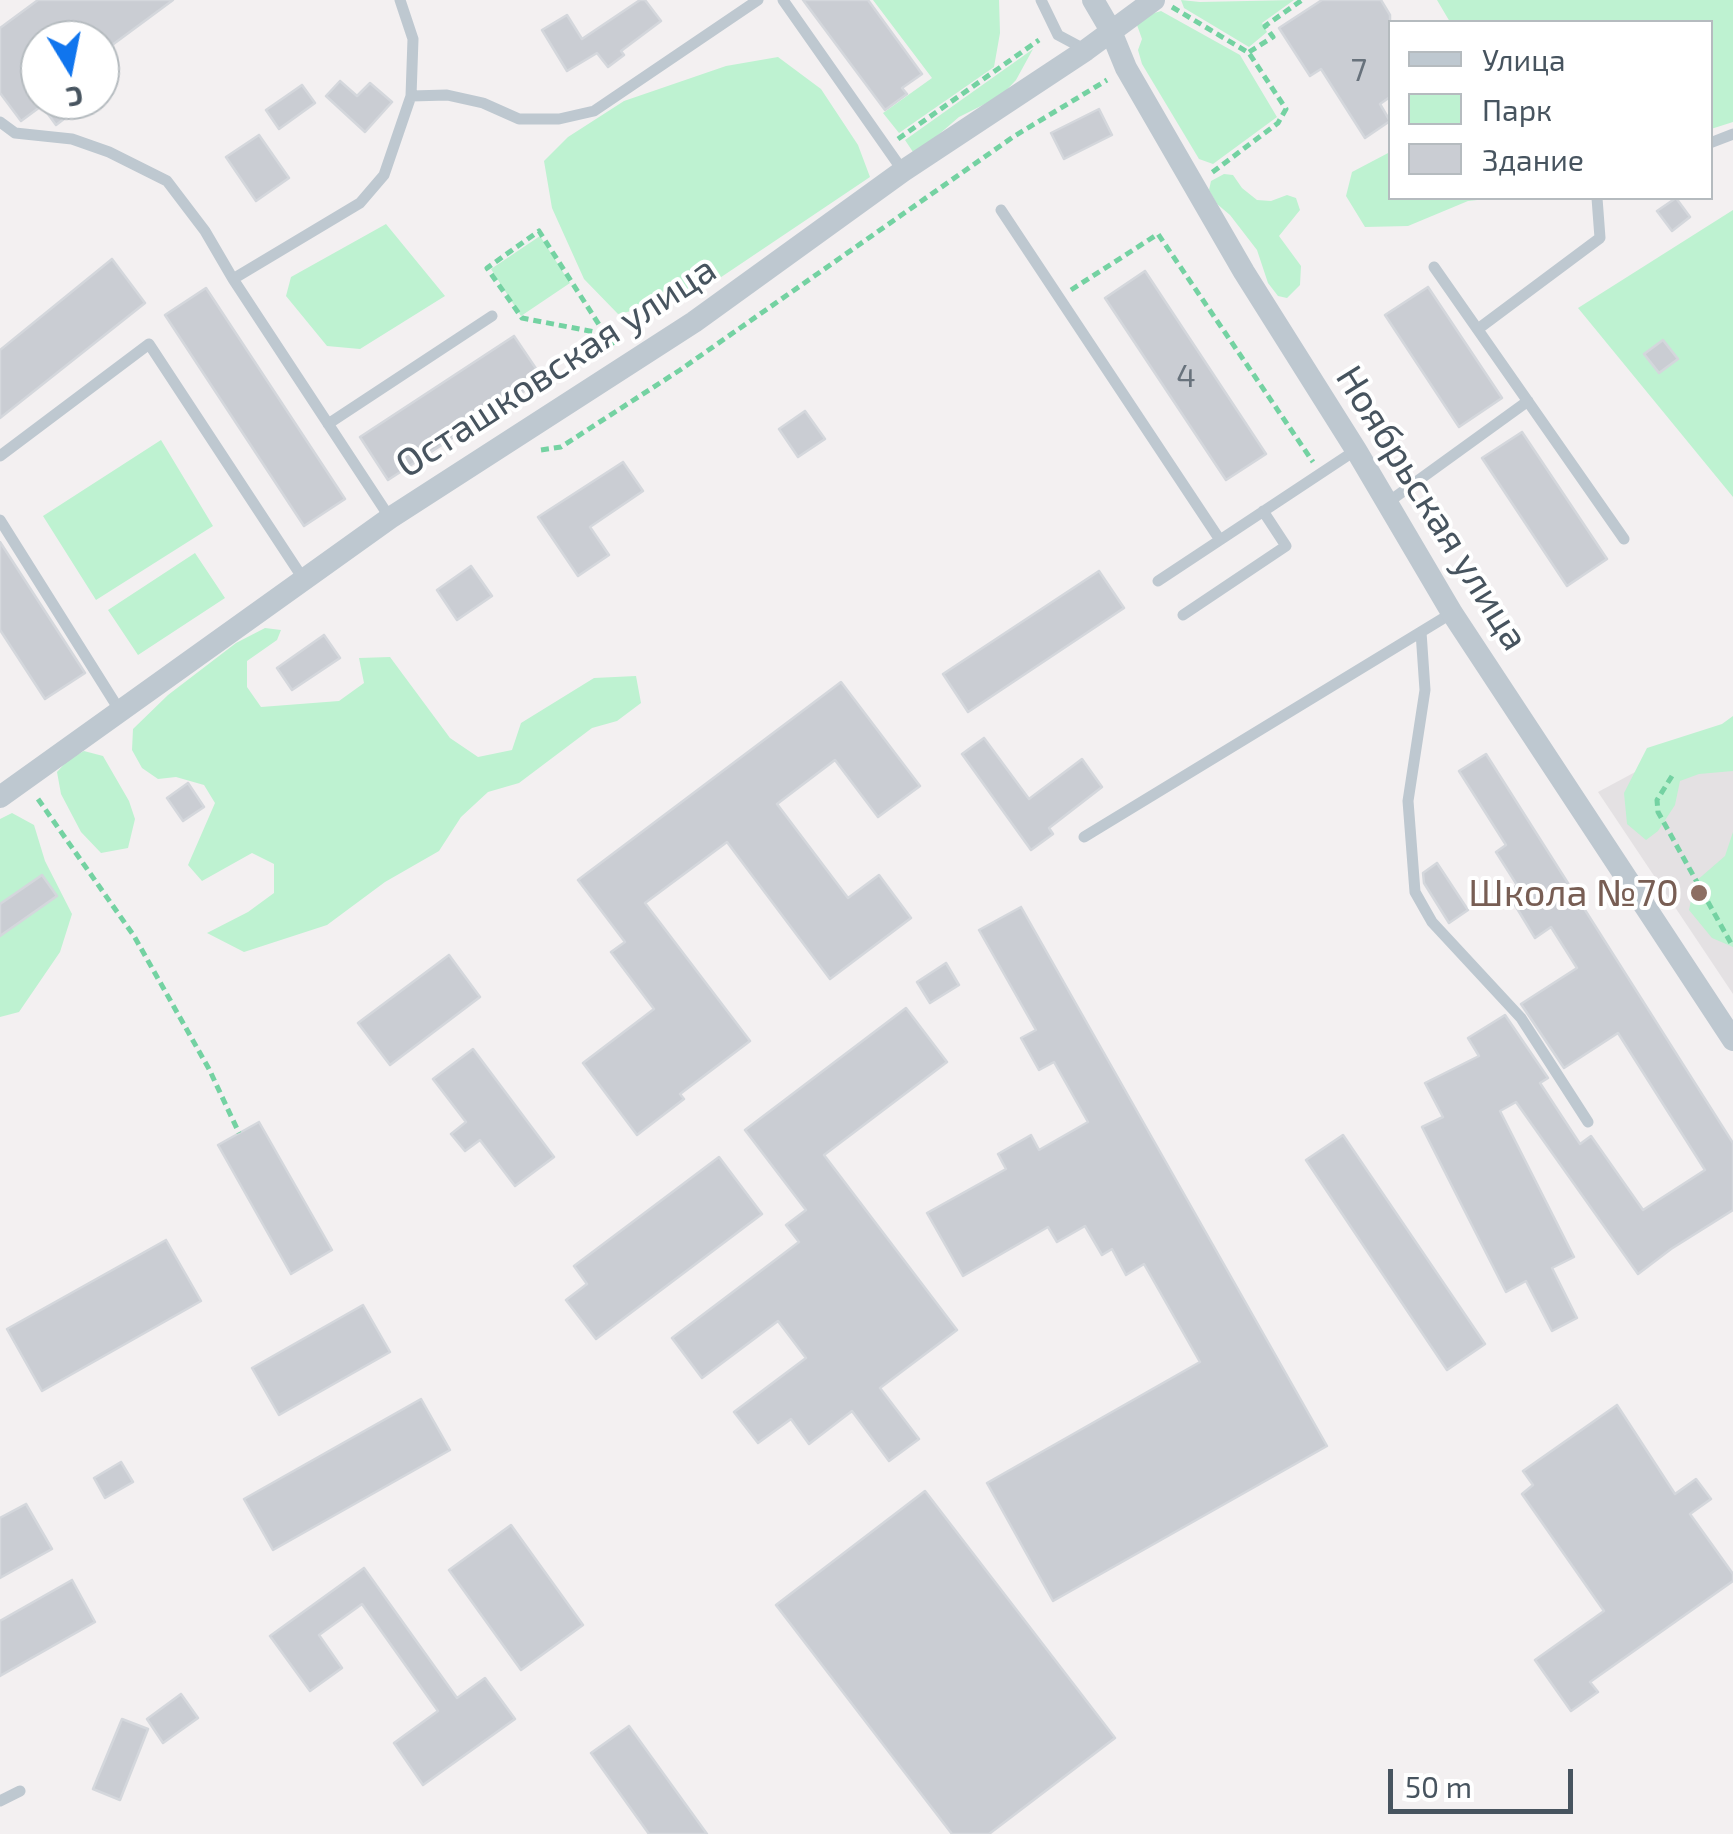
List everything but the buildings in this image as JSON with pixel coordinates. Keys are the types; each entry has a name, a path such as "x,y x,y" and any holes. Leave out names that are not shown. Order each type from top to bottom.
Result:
{"street":[{"name":"Ноябрьская улица","path":"1093,0 1126,68 1193,184 1452,614 1733,1040"},
{"name":"Осташковская улица","path":"0,797 390,518 694,322 903,172 1157,0"}],"lane":[{"path":"233,279 360,204 384,175 411,96 413,39 400,0"},
{"path":"411,96 447,95 482,103 519,119 559,119 594,110 689,50 758,0"},
{"path":"783,0 903,172"},
{"path":"1041,0 1058,35 1086,50"},
{"path":"0,122 15,133 72,139 109,152 166,181 204,231 390,518"},
{"path":"1478,329 1600,238 1597,200"},
{"path":"1001,210 1220,540"},
{"path":"1434,267 1624,539"},
{"path":"328,424 492,316"},
{"path":"0,456 149,344 304,580"},
{"path":"1387,503 1528,401"},
{"path":"1158,581 1356,450"},
{"path":"1182,615 1286,546 1263,511"},
{"path":"0,520 120,711"},
{"path":"1084,837 1452,614"},
{"path":"1421,632 1425,690 1408,801 1415,892 1432,922 1520,1018 1588,1122"},
{"path":"0,1802 20,1791"}],"path":[{"path":"1157,0 1249,53 1286,108 1264,134 1193,184"},
{"path":"1249,53 1273,37 1265,26 1302,0"},
{"path":"888,146 1039,40"},
{"path":"606,334 522,318 487,268 540,232 606,334 626,366"},
{"path":"1059,298 1158,234 1321,473"},
{"path":"1672,776 1657,800 1658,812 1733,948"},
{"path":"24,780 134,936 209,1070 239,1133"}],"shaded area":[{"name":"Школа №70","path":"1733,742 1733,994 1598,792 1678,749"}],"green space":[{"path":"873,0 999,0 1000,33 994,67 899,133 883,113 932,78"},
{"path":"1181,0 1294,0 1262,23 1267,32 1249,47 1184,8"},
{"path":"1437,0 1733,0 1733,122 1713,128 1713,20 1449,20"},
{"path":"1161,11 1240,55 1277,117 1213,164 1199,159 1142,64 1138,50 1142,39 1137,25"},
{"path":"1033,49 1016,80 1001,96 959,117 915,155 905,140"},
{"path":"778,57 821,89 858,145 870,177 690,298 618,314 584,279 552,208 544,161 568,137 624,101 726,66"},
{"path":"1388,153 1388,200 1477,200 1408,226 1365,227 1346,196 1352,172"},
{"path":"1224,174 1233,175 1257,200 1271,201 1287,195 1296,198 1300,210 1279,236 1301,266 1300,285 1287,298 1278,296 1268,283 1257,250 1209,190 1211,181"},
{"path":"1733,210 1733,497 1578,308"},
{"path":"386,224 445,296 360,349 327,346 286,296 291,277"},
{"path":"540,236 570,283 521,316 491,269"},
{"path":"161,440 213,526 96,600 43,516"},
{"path":"195,553 225,598 138,655 108,610"},
{"path":"265,628 281,630 277,640 247,661 247,687 261,707 339,701 364,683 359,658 390,657 450,738 478,757 512,750 521,723 594,678 636,676 641,703 617,721 592,728 519,783 488,792 461,817 439,851 385,882 327,925 244,952 207,933 274,893 274,864 252,853 202,881 188,865 215,803 204,785 176,777 158,779 142,768 132,750 133,729 168,695 236,643"},
{"path":"1733,716 1733,771 1699,774 1680,781 1675,805 1658,831 1646,840 1627,824 1624,793 1647,748 1722,724"},
{"path":"84,751 103,756 129,801 135,819 128,848 101,853 81,832 61,794 57,772"},
{"path":"12,813 34,825 45,861 72,914 60,952 19,1012 0,1017 0,819"},
{"path":"1733,832 1733,947 1712,938 1689,910 1695,882 1725,856"}],"place":[{"name":"Школа №70","path":"1699,893"}]}
